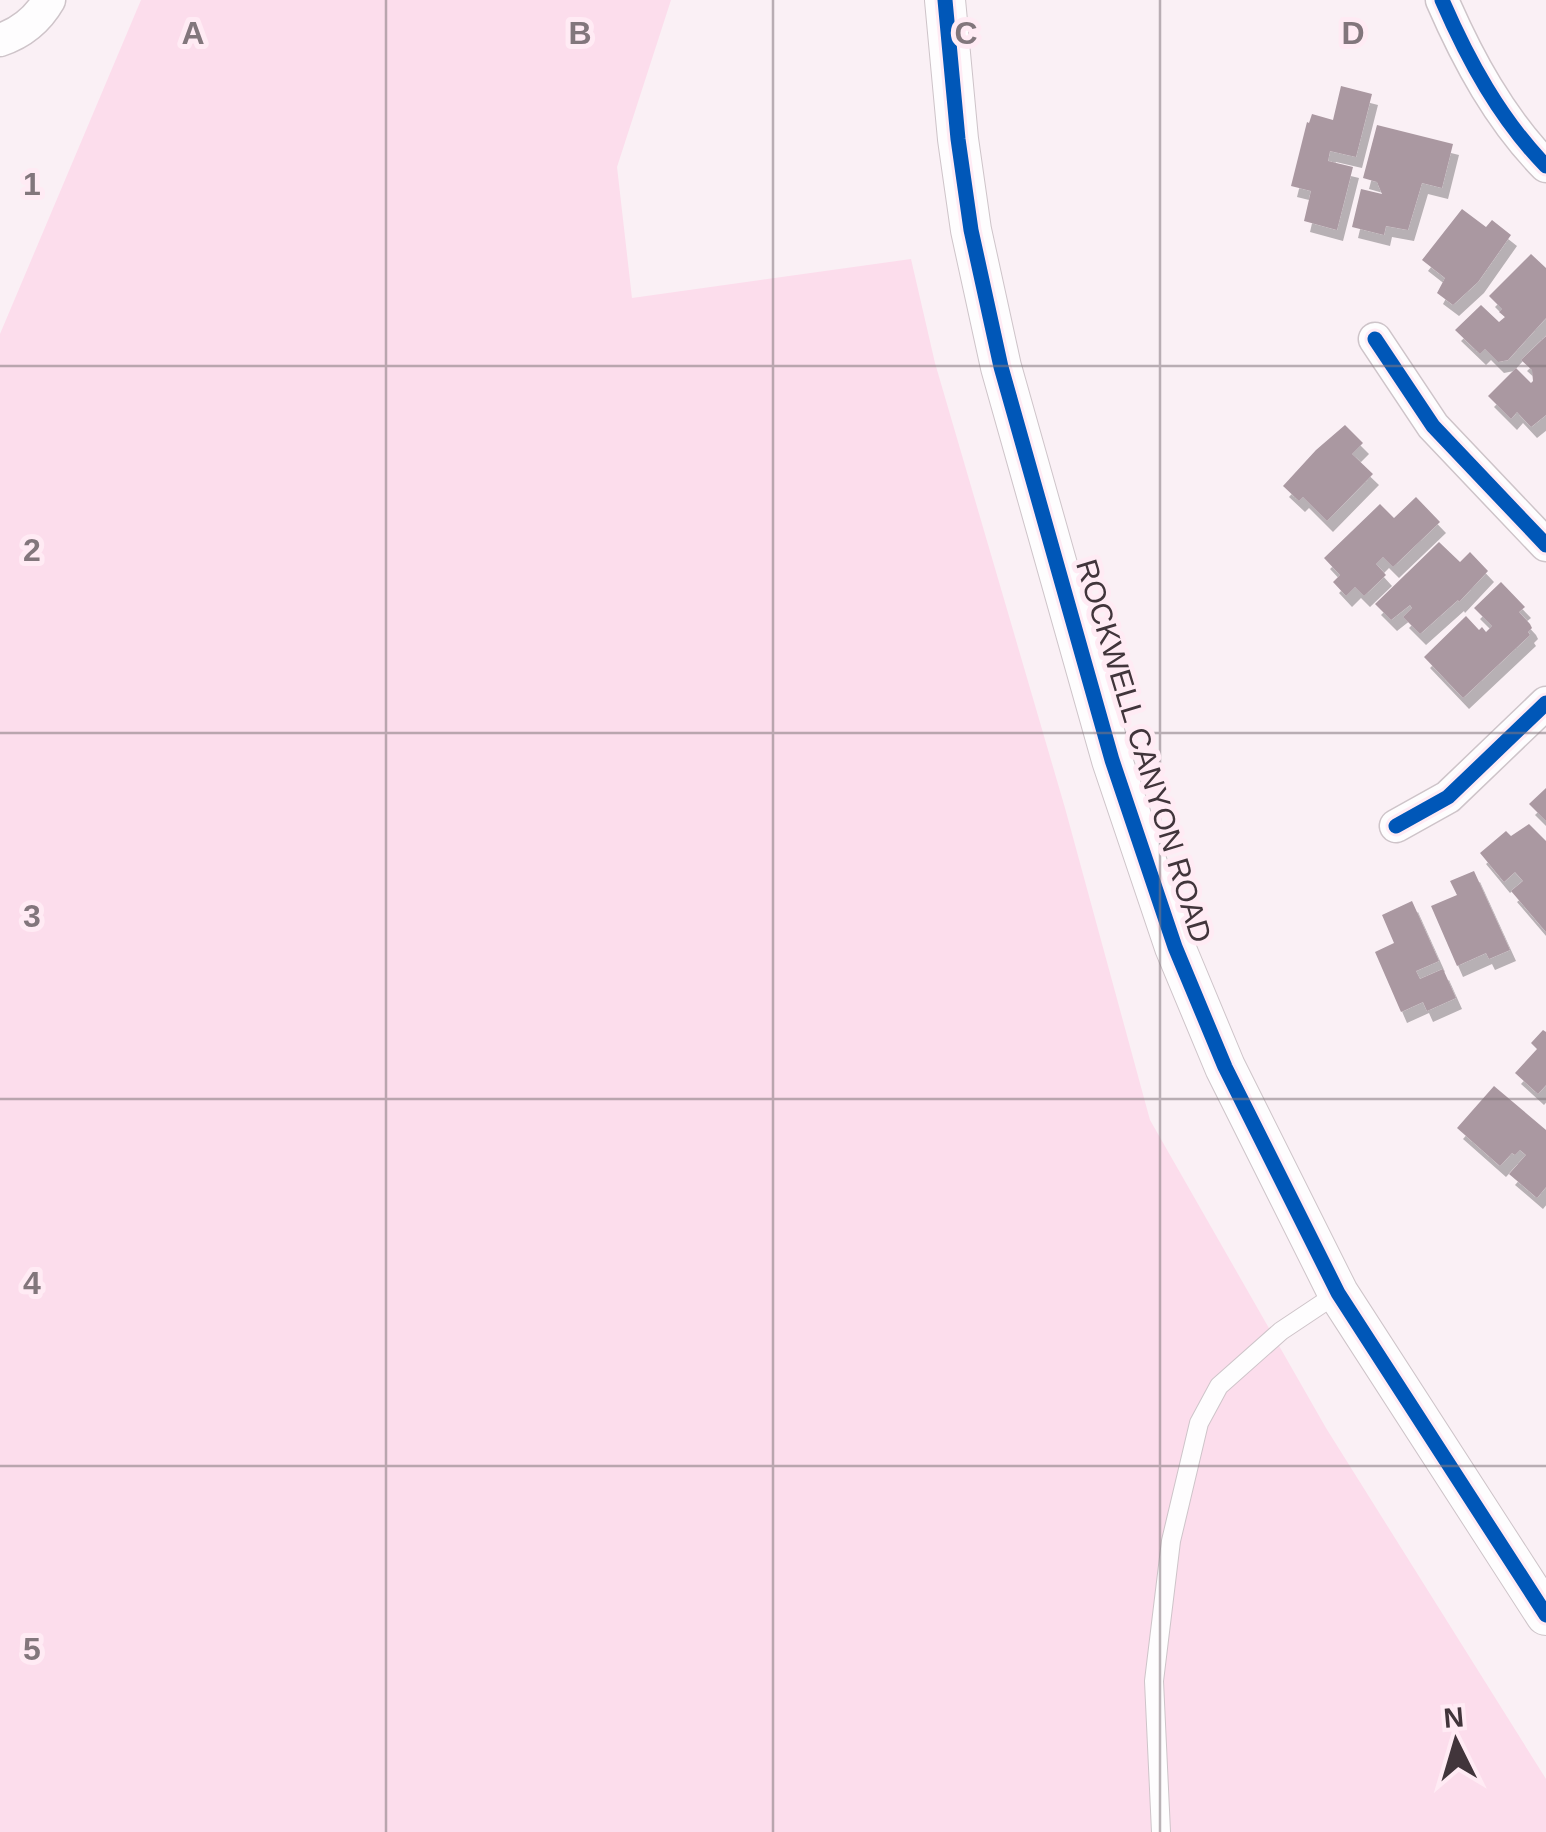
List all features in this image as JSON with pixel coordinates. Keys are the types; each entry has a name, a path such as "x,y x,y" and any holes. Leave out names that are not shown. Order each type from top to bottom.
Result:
{"street":[{"path":"0,40 19,32 43,11 49,0"},
{"name":"ROCKWELL CANYON ROAD","path":"944,0 970,230 1000,367 1112,760 1175,947 1225,1067 1338,1293 1546,1615"},
{"path":"1442,0 1463,48 1518,137 1546,166"},
{"path":"1375,339 1432,426 1546,545"},
{"path":"1396,826 1448,798 1546,702"}],"lane":[{"path":"1161,1832 1154,1681 1171,1541 1199,1424 1219,1386 1281,1332 1338,1293"}],"shaded area":[{"path":"141,0 671,0 617,167 632,298 911,259 935,363 1065,808 1150,1120 1326,1428 1546,1779 1546,1832 0,1832 0,334"}],"building":[{"path":"1341,86 1372,94 1356,157 1330,151 1328,161 1353,167 1337,230 1304,221 1311,191 1291,186 1307,122 1312,114 1333,120"},
{"path":"1377,125 1453,144 1442,188 1422,183 1408,230 1386,226 1384,235 1352,227 1361,189 1382,194 1377,182 1363,178"},
{"path":"1462,209 1486,227 1492,220 1511,235 1478,282 1453,305 1437,293 1445,278 1422,260"},
{"path":"1531,254 1546,268 1546,318 1508,360 1498,362 1485,349 1480,354 1455,330 1481,305 1499,322 1505,317 1489,296"},
{"path":"1546,336 1546,415 1531,427 1517,412 1511,419 1488,396 1516,368 1533,381 1532,370 1521,360"},
{"path":"1345,425 1363,443 1352,454 1373,474 1327,521 1303,497 1299,501 1283,486"},
{"path":"1416,497 1440,522 1393,567 1383,557 1376,564 1386,575 1364,596 1355,587 1346,596 1333,582 1340,575 1324,558 1380,504 1394,518"},
{"path":"1439,542 1460,562 1470,552 1488,571 1459,602 1420,634 1403,617 1412,608 1410,605 1391,620 1375,604"},
{"path":"1501,582 1525,607 1519,612 1532,628 1530,635 1463,698 1424,657 1466,616 1486,632 1492,626 1474,608"},
{"path":"1546,788 1546,821 1529,804"},
{"path":"1529,824 1546,841 1546,932 1511,891 1523,881 1515,872 1504,882 1480,853 1506,831 1511,836"},
{"path":"1474,871 1510,950 1489,959 1486,953 1457,966 1431,906 1457,895 1450,881"},
{"path":"1412,901 1439,961 1416,971 1420,979 1443,969 1456,998 1427,1011 1423,1002 1401,1012 1375,952 1394,943 1382,915"},
{"path":"1543,1030 1546,1085 1538,1094 1515,1073 1537,1049 1531,1043"},
{"path":"1494,1086 1546,1130 1546,1187 1537,1198 1509,1174 1526,1155 1520,1150 1512,1153 1500,1166 1457,1128"}],"cycle path":[{"path":"945,0 971,230 1001,367 1112,760 1175,947 1225,1067 1338,1293 1546,1615"},
{"path":"1442,0 1486,88 1546,166"},
{"path":"1375,339 1433,426 1546,545"},
{"path":"1396,826 1448,797 1546,703"}]}
